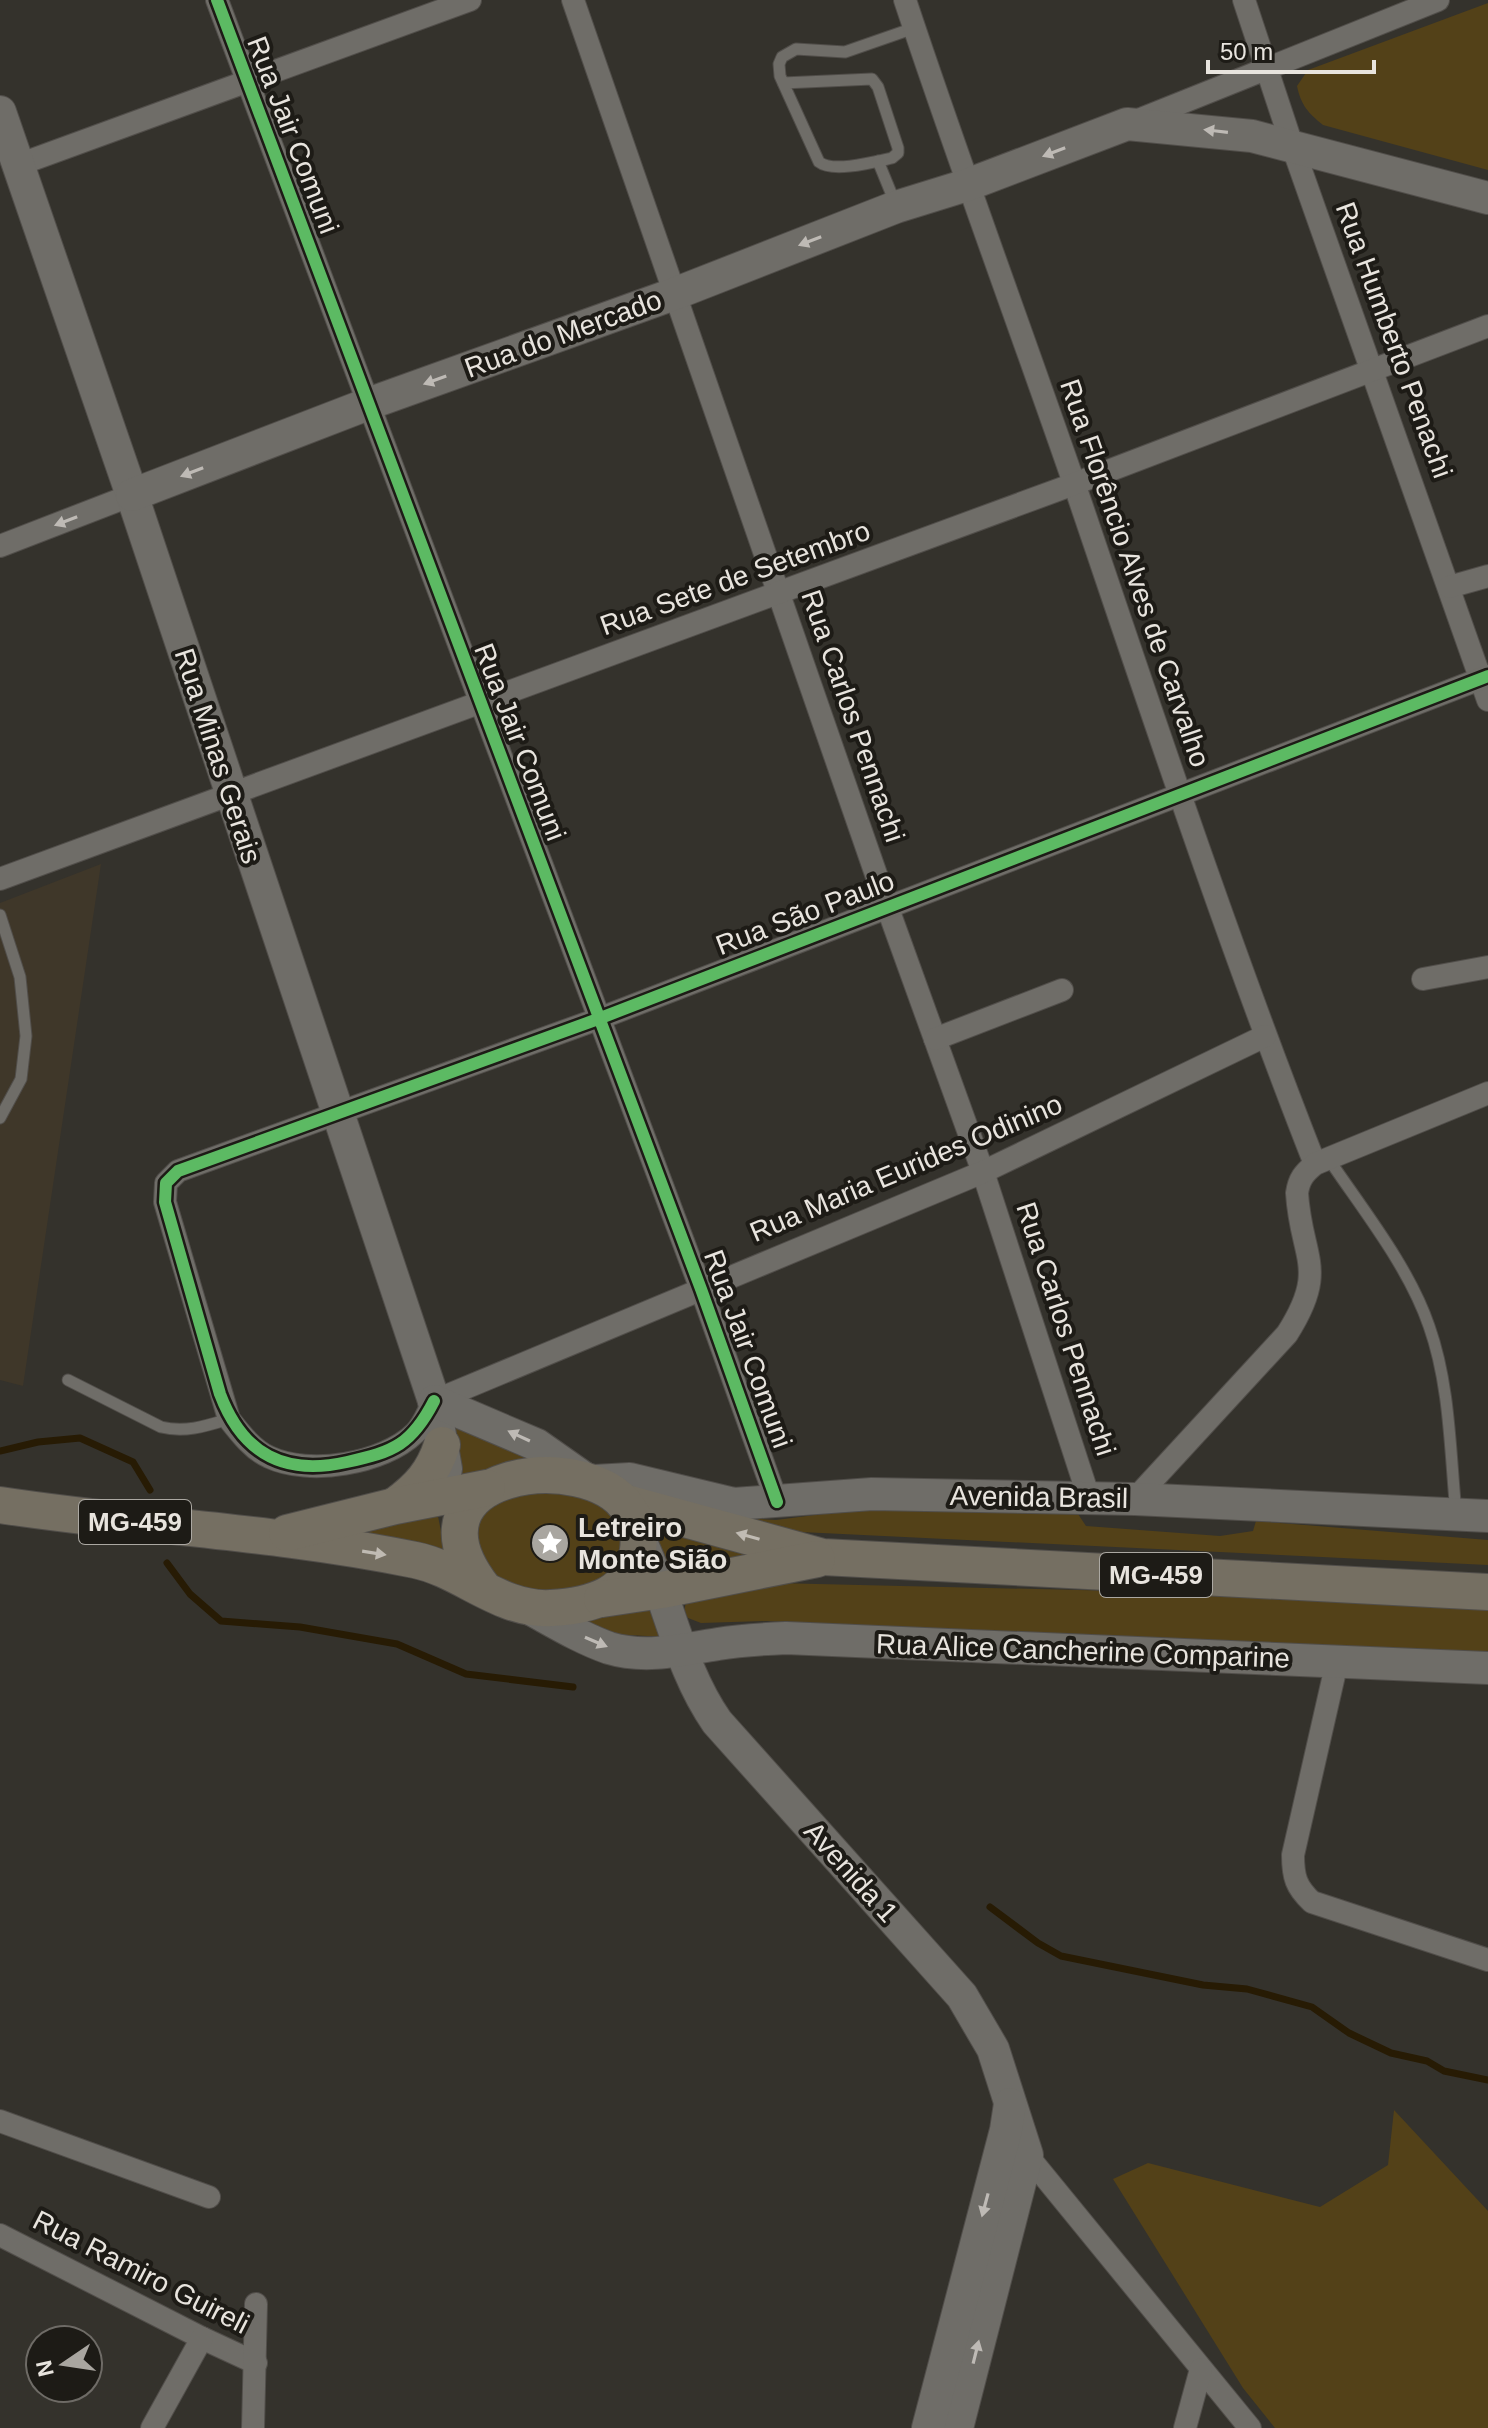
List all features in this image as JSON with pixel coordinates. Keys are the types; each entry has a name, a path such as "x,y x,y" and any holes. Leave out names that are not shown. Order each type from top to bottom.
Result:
{"main road":[{"path":"395,1506 431,1473 442,1445"},
{"name":"MG-459","path":"270,1538 523,1478 589,1480 623,1502 823,1557 1488,1592"},
{"path":"484,1589 470,1571 460,1545 458,1529 467,1507 487,1488"},
{"path":"602,1599 627,1580 637,1559 639,1538 632,1516 623,1502"},
{"name":"MG-459","path":"0,1505 270,1538 418,1561 444,1569 507,1601 527,1607 566,1607 823,1557"}],"street":[{"name":"Rua Jair Comuni","path":"217,0 701,1289 777,1502"},
{"path":"9,168 470,0"},
{"name":"Rua Carlos Pennachi","path":"573,0 887,906 983,1172 1089,1498"},
{"name":"Rua Florêncio Alves de Carvalho","path":"905,0 967,185 1074,484 1178,794 1265,1036 1322,1161"},
{"name":"Rua Humberto Penachi","path":"1244,0 1292,145 1484,677 1488,700"},
{"path":"1127,124 1438,0"},
{"name":"Rua Minas Gerais","path":"0,112 9,168 132,495 434,1401 458,1529"},
{"path":"1127,124 1252,136 1488,198"},
{"name":"Rua do Mercado","path":"0,546 368,404 674,294 896,207 967,185 1127,124"},
{"name":"Rua Sete de Setembro","path":"0,879 1074,484 1488,326"},
{"path":"1449,587 1488,576"},
{"name":"Rua São Paulo","path":"229,1419 165,1202 166,1183 178,1171 598,1019 1484,677"},
{"path":"1423,979 1488,967"},
{"path":"935,1039 1062,990"},
{"name":"Rua Maria Eurides Odinino","path":"434,1401 983,1172 1265,1036"},
{"path":"1135,1499 1287,1334 1302,1311 1311,1285 1311,1269 1298,1209 1299,1181 1322,1161 1488,1093"},
{"path":"229,1419 266,1456 291,1466 329,1466 370,1457 406,1440 421,1425 434,1401 537,1445 589,1480"},
{"name":"Avenida Brasil","path":"589,1480 630,1479 734,1504 872,1494 1135,1499 1488,1516"},
{"name":"Avenida 1","path":"639,1538 662,1590 679,1651 694,1685 717,1722 962,1996 993,2049 1008,2115 1027,2155"},
{"name":"Rua Alice Cancherine Comparine","path":"527,1607 611,1648 642,1653 679,1651 752,1639 786,1638 1488,1668"},
{"path":"1337,1662 1293,1855 1293,1876 1300,1890 1312,1902 1488,1960"},
{"path":"928,2428 1008,2115"},
{"path":"0,2121 209,2197"},
{"path":"1027,2155 1250,2428"},
{"path":"957,2428 1027,2155"},
{"name":"Rua Ramiro Guireli","path":"0,2235 256,2363"},
{"path":"253,2428 256,2304"},
{"path":"152,2428 202,2338"},
{"path":"1185,2428 1201,2369"}],"lane":[{"path":"783,83 872,79 878,87 898,148 896,155 878,161 823,166 783,83 779,64 788,52 806,49 845,52 914,28"},
{"path":"878,161 896,207"},
{"path":"0,915 20,977 26,1036 21,1079 0,1118"},
{"path":"1322,1161 1404,1273 1430,1327 1445,1392 1456,1514"},
{"path":"68,1380 174,1431 197,1429 229,1419"}],"shaded area":[{"path":"1488,3 1488,170 1323,125 1303,104 1297,86 1308,70"},
{"path":"101,864 23,1386 0,1380 0,903"},
{"path":"445,1415 551,1465 459,1482"},
{"path":"532,1490 592,1498 621,1525 622,1555 603,1581 563,1595 510,1589 480,1561 474,1524 498,1502"},
{"path":"877,1507 1078,1514 1086,1526 1220,1536 1253,1531 1256,1521 1488,1540 1488,1565 801,1532 724,1517 776,1520"},
{"path":"437,1511 446,1557 339,1538"},
{"path":"652,1524 783,1558 671,1578"},
{"path":"775,1583 1161,1592 1488,1608 1488,1657 767,1621 701,1623 688,1618 685,1612 690,1597"},
{"path":"655,1605 665,1637 611,1634 572,1620"},
{"path":"1394,2110 1488,2211 1488,2428 1275,2428 1243,2388 1113,2179 1148,2163 1320,2207 1388,2165"}],"waterway":[{"path":"0,1451 38,1442 80,1438 133,1462 150,1490"},
{"path":"167,1563 190,1594 221,1621 300,1627 397,1644 466,1674 573,1687"},
{"path":"990,1907 1061,1956 1203,1985 1247,1989 1312,2007 1349,2033 1391,2053 1427,2061 1444,2071 1488,2080"}],"cycle path":[{"path":"217,0 701,1289 777,1502"},
{"path":"434,1401 409,1437 389,1450 363,1458 325,1466 304,1466 286,1463 254,1446 241,1432 220,1394 165,1202 166,1183 178,1171 598,1019 1488,676"}],"place":[{"name":"Letreiro Monte Sião","path":"550,1543"}]}
